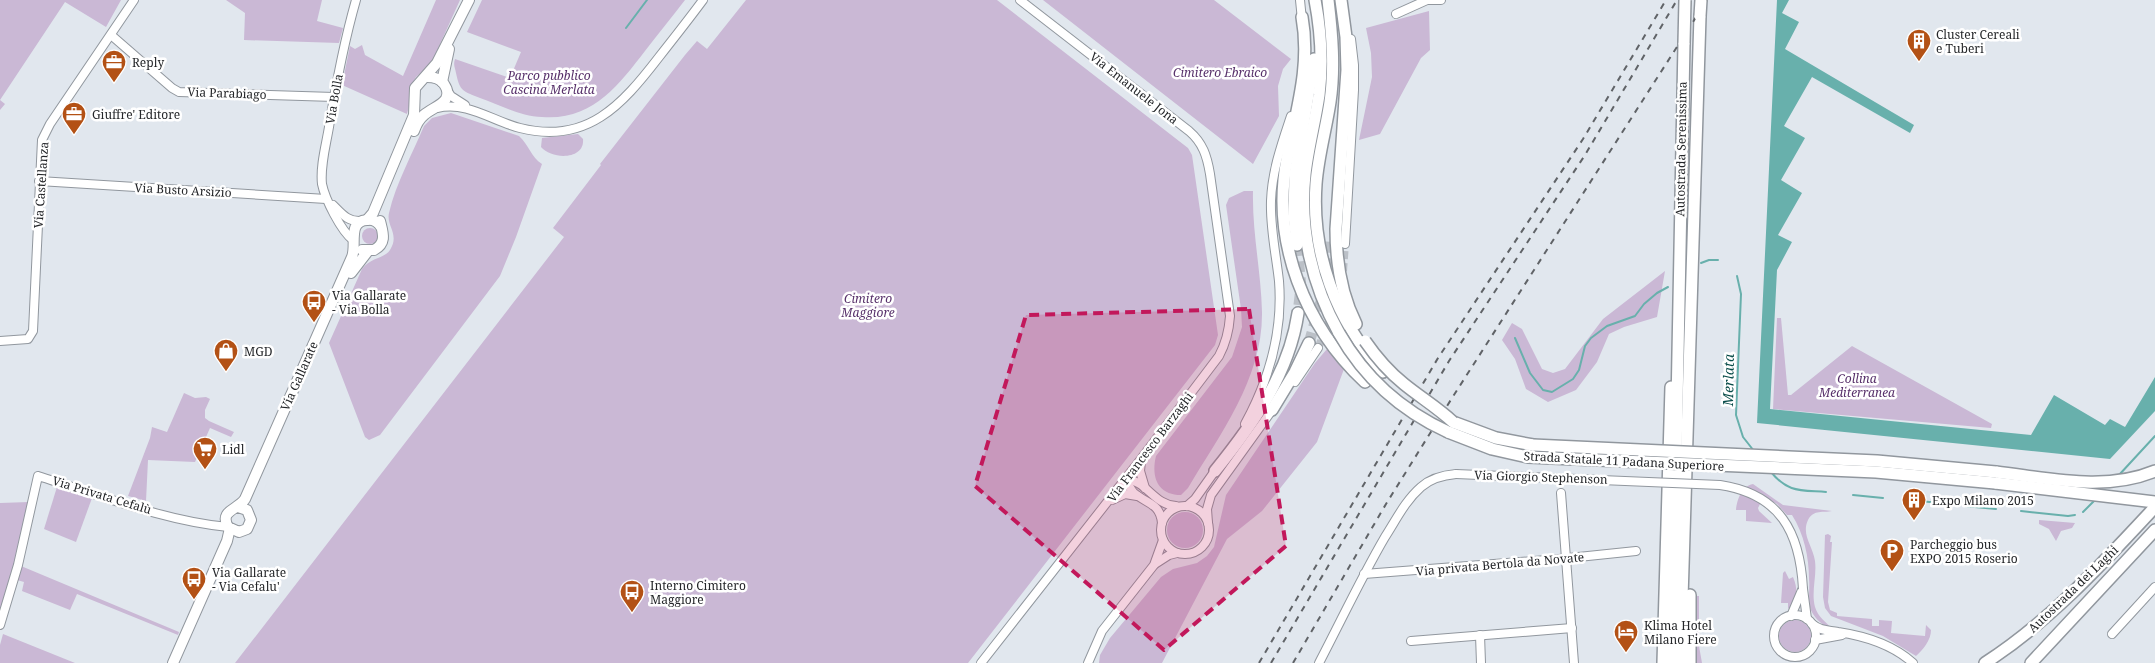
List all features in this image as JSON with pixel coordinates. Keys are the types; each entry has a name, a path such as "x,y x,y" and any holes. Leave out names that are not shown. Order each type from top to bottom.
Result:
{"highway":[{"path":"1297,245 1294,215 1294,180 1311,88 1315,54 1310,0"},
{"name":"Strada Statale 11 Padana Superiore","path":"1315,0 1321,49 1320,84 1305,176 1304,222 1314,274 1328,311 1339,333 1357,360 1384,390 1410,410 1450,427 1496,438 1546,446 1877,460 1995,477"},
{"path":"1328,0 1338,42 1338,71 1328,240"},
{"name":"Strada Statale 11 Padana Superiore","path":"1328,0 1333,43 1332,79 1318,166 1315,207 1317,233 1323,264 1344,318 1361,346 1410,397 1450,427"},
{"path":"1342,0 1347,58 1336,242 1338,268 1344,296 1360,332 1381,362 1402,383 1437,408 1450,427"},
{"name":"Autostrada Serenissima","path":"1679,256 1685,0"},
{"path":"1680,663 1701,0"},
{"path":"1302,18 1306,43 1305,67 1286,161 1284,217 1288,250 1300,289 1314,319 1334,350 1365,382 1401,411 1424,425 1450,427"},
{"path":"1663,663 1674,320 1679,256"},
{"path":"1672,663 1679,384 1679,256"},
{"path":"1215,471 1271,392 1288,353 1298,313"},
{"path":"1272,410 1299,365 1313,346"},
{"path":"1688,440 1690,663"},
{"path":"1995,477 2098,482 2129,479 2155,471"},
{"path":"1995,477 2155,502"},
{"name":"Autostrada dei Laghi","path":"1985,663 2020,639 2058,608 2155,507"},
{"name":"Autostrada dei Laghi","path":"2032,663 2155,530"}],"main road":[{"name":"Via Gallarate","path":"242,508 354,253 354,229 373,213 414,115 415,88 438,63 469,0"},
{"name":"Via Gallarate","path":"242,508 353,268 368,251 376,249 382,243 384,235 379,216 384,195 416,125 421,118 445,101 444,85 454,31"},
{"path":"427,77 438,78 444,85"},
{"path":"416,99 422,107 434,109"},
{"path":"364,220 375,221 382,227"},
{"path":"354,241 360,249 368,251"},
{"name":"Via Gallarate","path":"242,508 251,517 249,526 243,531 232,529 226,522 227,514 231,509 242,508"},
{"name":"Via Gallarate","path":"174,663 232,529"},
{"name":"Via Gallarate","path":"180,663 232,529"}],"street":[{"name":"Via Castellanza","path":"0,341 25,340 31,337 34,329 42,140 50,124 134,0"},
{"name":"Via Bolla","path":"354,241 344,230 326,199 322,185 323,167 344,40 356,0"},
{"path":"444,85 456,100 476,111 518,128 546,132 574,128 598,119 614,109 630,94 703,0"},
{"name":"Via Emanuele Jona","path":"1020,0 1194,135 1206,154 1214,199"},
{"path":"1162,524 1165,516 1195,498 1215,471 1244,426 1268,371 1276,337 1279,292 1271,225 1272,188 1276,163 1299,85 1302,54 1300,0"},
{"path":"1342,0 1351,41 1354,77 1345,244"},
{"path":"1396,14 1426,0 1441,0"},
{"name":"Via Parabiago","path":"111,35 179,92 334,97"},
{"path":"434,109 454,105 476,111"},
{"name":"Via Busto Arsizio","path":"40,182 326,199"},
{"path":"326,199 346,218 354,222 364,220"},
{"name":"Via Francesco Barzaghi","path":"981,663 1126,479 1219,356 1228,336 1230,316 1214,199"},
{"path":"1154,565 1169,555 1185,554 1200,548 1208,535 1207,509 1211,495 1272,410"},
{"path":"1141,459 1140,471 1146,488"},
{"name":"Via Giorgio Stephenson","path":"1319,663 1364,574 1402,510 1413,495 1431,480 1456,474 1720,485 1745,490 1776,510 1791,532 1798,548 1809,622"},
{"name":"Via Privata Cefalù","path":"0,625 18,565 38,476 159,513 232,529"},
{"path":"1126,479 1138,482 1161,502 1169,506 1195,508 1202,512 1208,523"},
{"path":"1088,663 1102,632 1154,565 1163,540 1162,524 1158,510 1153,504 1132,491 1126,479"},
{"path":"1561,493 1574,663"},
{"path":"1106,504 1125,494 1139,496"},
{"path":"1163,540 1169,548 1177,553"},
{"name":"Via privata Bertola da Novate","path":"1364,574 1565,559 1636,551"},
{"path":"2112,634 2155,587"},
{"path":"1791,616 1803,588"},
{"path":"1809,622 1816,632 1811,650 1802,656 1791,657 1779,650 1774,640 1775,629 1781,620 1791,616 1809,622 1826,631 1882,643 1896,650 1913,663"},
{"path":"1411,641 1572,628"},
{"path":"1815,640 1847,634"},
{"path":"1480,635 1481,663"}],"highlighted area":[{"path":"1249,309 1286,546 1164,650 975,486 1026,315"}],"green space":[{"path":"0,0 121,0 106,27 65,2 0,100"},
{"path":"226,0 322,0 317,21 343,28 339,43 244,40 245,13"},
{"path":"436,0 460,0 431,64 416,77 409,89 407,114 342,85 350,46 355,49 362,45 365,55 403,76"},
{"name":"Parco pubblico Cascina Merlata","path":"482,0 685,0 625,77 602,99 575,113 560,117 542,117 518,112 480,98 463,90 459,84 454,66 455,59 510,78 521,52 467,32"},
{"name":"Cimitero Maggiore","path":"746,0 997,0 1188,148 1192,155 1218,335 1215,345 968,663 235,663 564,237 553,228 600,164 697,41 707,49"},
{"name":"Cimitero Ebraico","path":"1043,0 1214,0 1291,59 1283,69 1278,86 1279,116 1253,164"},
{"path":"1429,11 1430,50 1421,58 1380,134 1359,140 1372,77 1371,53 1366,28"},
{"path":"0,100 5,104 0,110"},
{"path":"451,113 519,136 535,158 542,164 500,276 380,435 369,440 365,437 329,343 362,269 369,262 387,253 393,244 394,239 389,222 389,213 400,180 424,126 432,118"},
{"path":"578,134 583,139 582,146 579,151 573,154 560,156 552,154 541,147 542,138"},
{"path":"1244,191 1253,191 1262,312 1255,360 1247,382 1226,426 1188,488 1181,495 1173,494 1161,488 1155,477 1156,456 1232,357 1242,327 1226,205 1229,198"},
{"path":"370,228 376,230 378,236 376,242 370,244 364,242 362,236 364,230"},
{"path":"1665,271 1657,317 1624,327 1609,334 1597,362 1576,390 1548,402 1526,389 1515,359 1502,340 1512,323 1522,329 1542,369 1553,373 1565,369 1603,319"},
{"name":"Collina Mediterranea","path":"1777,318 1781,318 1788,395 1791,395 1852,346 1992,424 1991,428 1773,409"},
{"path":"1327,349 1344,369 1317,442 1262,511 1227,539 1162,663 1099,663 1100,655 1110,638 1161,577 1173,569 1197,563 1207,556 1214,547 1226,495 1315,363"},
{"path":"184,393 195,398 206,397 210,399 205,410 205,418 234,432 231,437 210,428 195,462 148,460 146,501 128,496 150,438 152,427 167,432"},
{"path":"1753,484 1783,505 1832,511 1813,514 1806,525 1807,536 1815,561 1815,607 1816,611 1831,628 1821,623 1811,610 1807,554 1800,530 1792,515 1787,515 1777,504 1768,499 1761,502 1758,508 1772,523 1746,521 1746,510 1736,510 1741,494 1746,487"},
{"path":"57,487 92,498 76,542 44,529"},
{"path":"29,502 16,563 0,617 0,503"},
{"path":"1185,512 1192,513 1198,517 1202,523 1202,537 1198,543 1192,547 1185,548 1178,547 1172,543 1168,537 1167,530 1168,523 1172,517 1178,513"},
{"path":"2039,520 2075,523 2072,528 2061,531 2056,541 2049,529 2039,524"},
{"path":"1825,535 1831,536 1830,542 1832,542 1828,602 1830,610 1837,613 1837,616 1872,619 1872,626 1879,626 1879,620 1892,621 1891,633 1925,636 1926,625 1931,630 1930,637 1924,648 1916,656 1883,636 1831,616 1825,608 1823,597"},
{"path":"21,566 179,632 178,635 77,594 70,610 22,591 24,582 17,580"},
{"path":"1785,571 1789,579 1793,577 1796,585 1794,602 1788,609 1788,603 1781,603 1783,573"},
{"path":"1693,596 1699,596 1699,646 1702,663 1694,663"},
{"path":"1795,620 1806,625 1811,636 1806,647 1795,652 1784,647 1779,636 1784,625"},
{"path":"3,634 75,663 0,663 0,645"}],"shaded area":[{"path":"1777,0 1789,0 1782,13 1799,22 1785,49 1914,125 1910,133 1812,77 1784,126 1805,138 1781,180 1802,193 1778,235 1792,242 1777,270 1770,409 2031,435 2054,395 2105,425 2110,419 2125,427 2155,377 2155,411 2110,459 1757,423"}],"waterway":[{"path":"626,28 647,0"},
{"name":"Merlata","path":"1701,263 1709,260 1718,260"},
{"name":"Merlata","path":"1737,276 1741,294 1736,415 1743,437 1754,451"},
{"name":"Merlata","path":"1515,338 1530,373 1543,390 1552,392 1573,379 1579,370 1585,346 1591,338 1607,326 1635,316 1644,304 1668,287"},
{"name":"Merlata","path":"2119,475 2155,436"},
{"name":"Merlata","path":"1771,472 1777,479 1789,487 1826,492"},
{"name":"Merlata","path":"1853,495 1883,498"},
{"name":"Merlata","path":"1909,500 1940,503"},
{"name":"Merlata","path":"2083,512 2095,500"},
{"name":"Merlata","path":"1964,506 1996,509"},
{"name":"Merlata","path":"2021,511 2068,516 2075,515"}],"tunnel":[{"path":"1326,269 1328,240"},
{"path":"1343,271 1345,244"},
{"path":"1297,245 1301,288 1298,313"},
{"path":"1309,343 1323,295"},
{"path":"1318,348 1332,316"}],"railway":[{"path":"1259,663 1438,358 1583,139 1666,0"},
{"path":"1271,663 1449,361 1585,155 1677,0"},
{"path":"1293,663 1386,504 1452,398 1707,0"}],"place":[{"name":"Cluster Cereali e Tuberi","path":"1919,62"},
{"name":"Reply","path":"114,83"},
{"name":"Giuffre' Editore","path":"74,135"},
{"name":"Via Gallarate - Via Bolla","path":"314,323"},
{"name":"MGD","path":"226,372"},
{"name":"Lidl","path":"205,470"},
{"name":"Expo Milano 2015","path":"1914,521"},
{"name":"Parcheggio bus EXPO 2015 Roserio","path":"1892,572"},
{"name":"Via Gallarate - Via Cefalu'","path":"194,600"},
{"name":"Interno Cimitero Maggiore","path":"632,613"},
{"name":"Klima Hotel Milano Fiere","path":"1626,653"}]}
